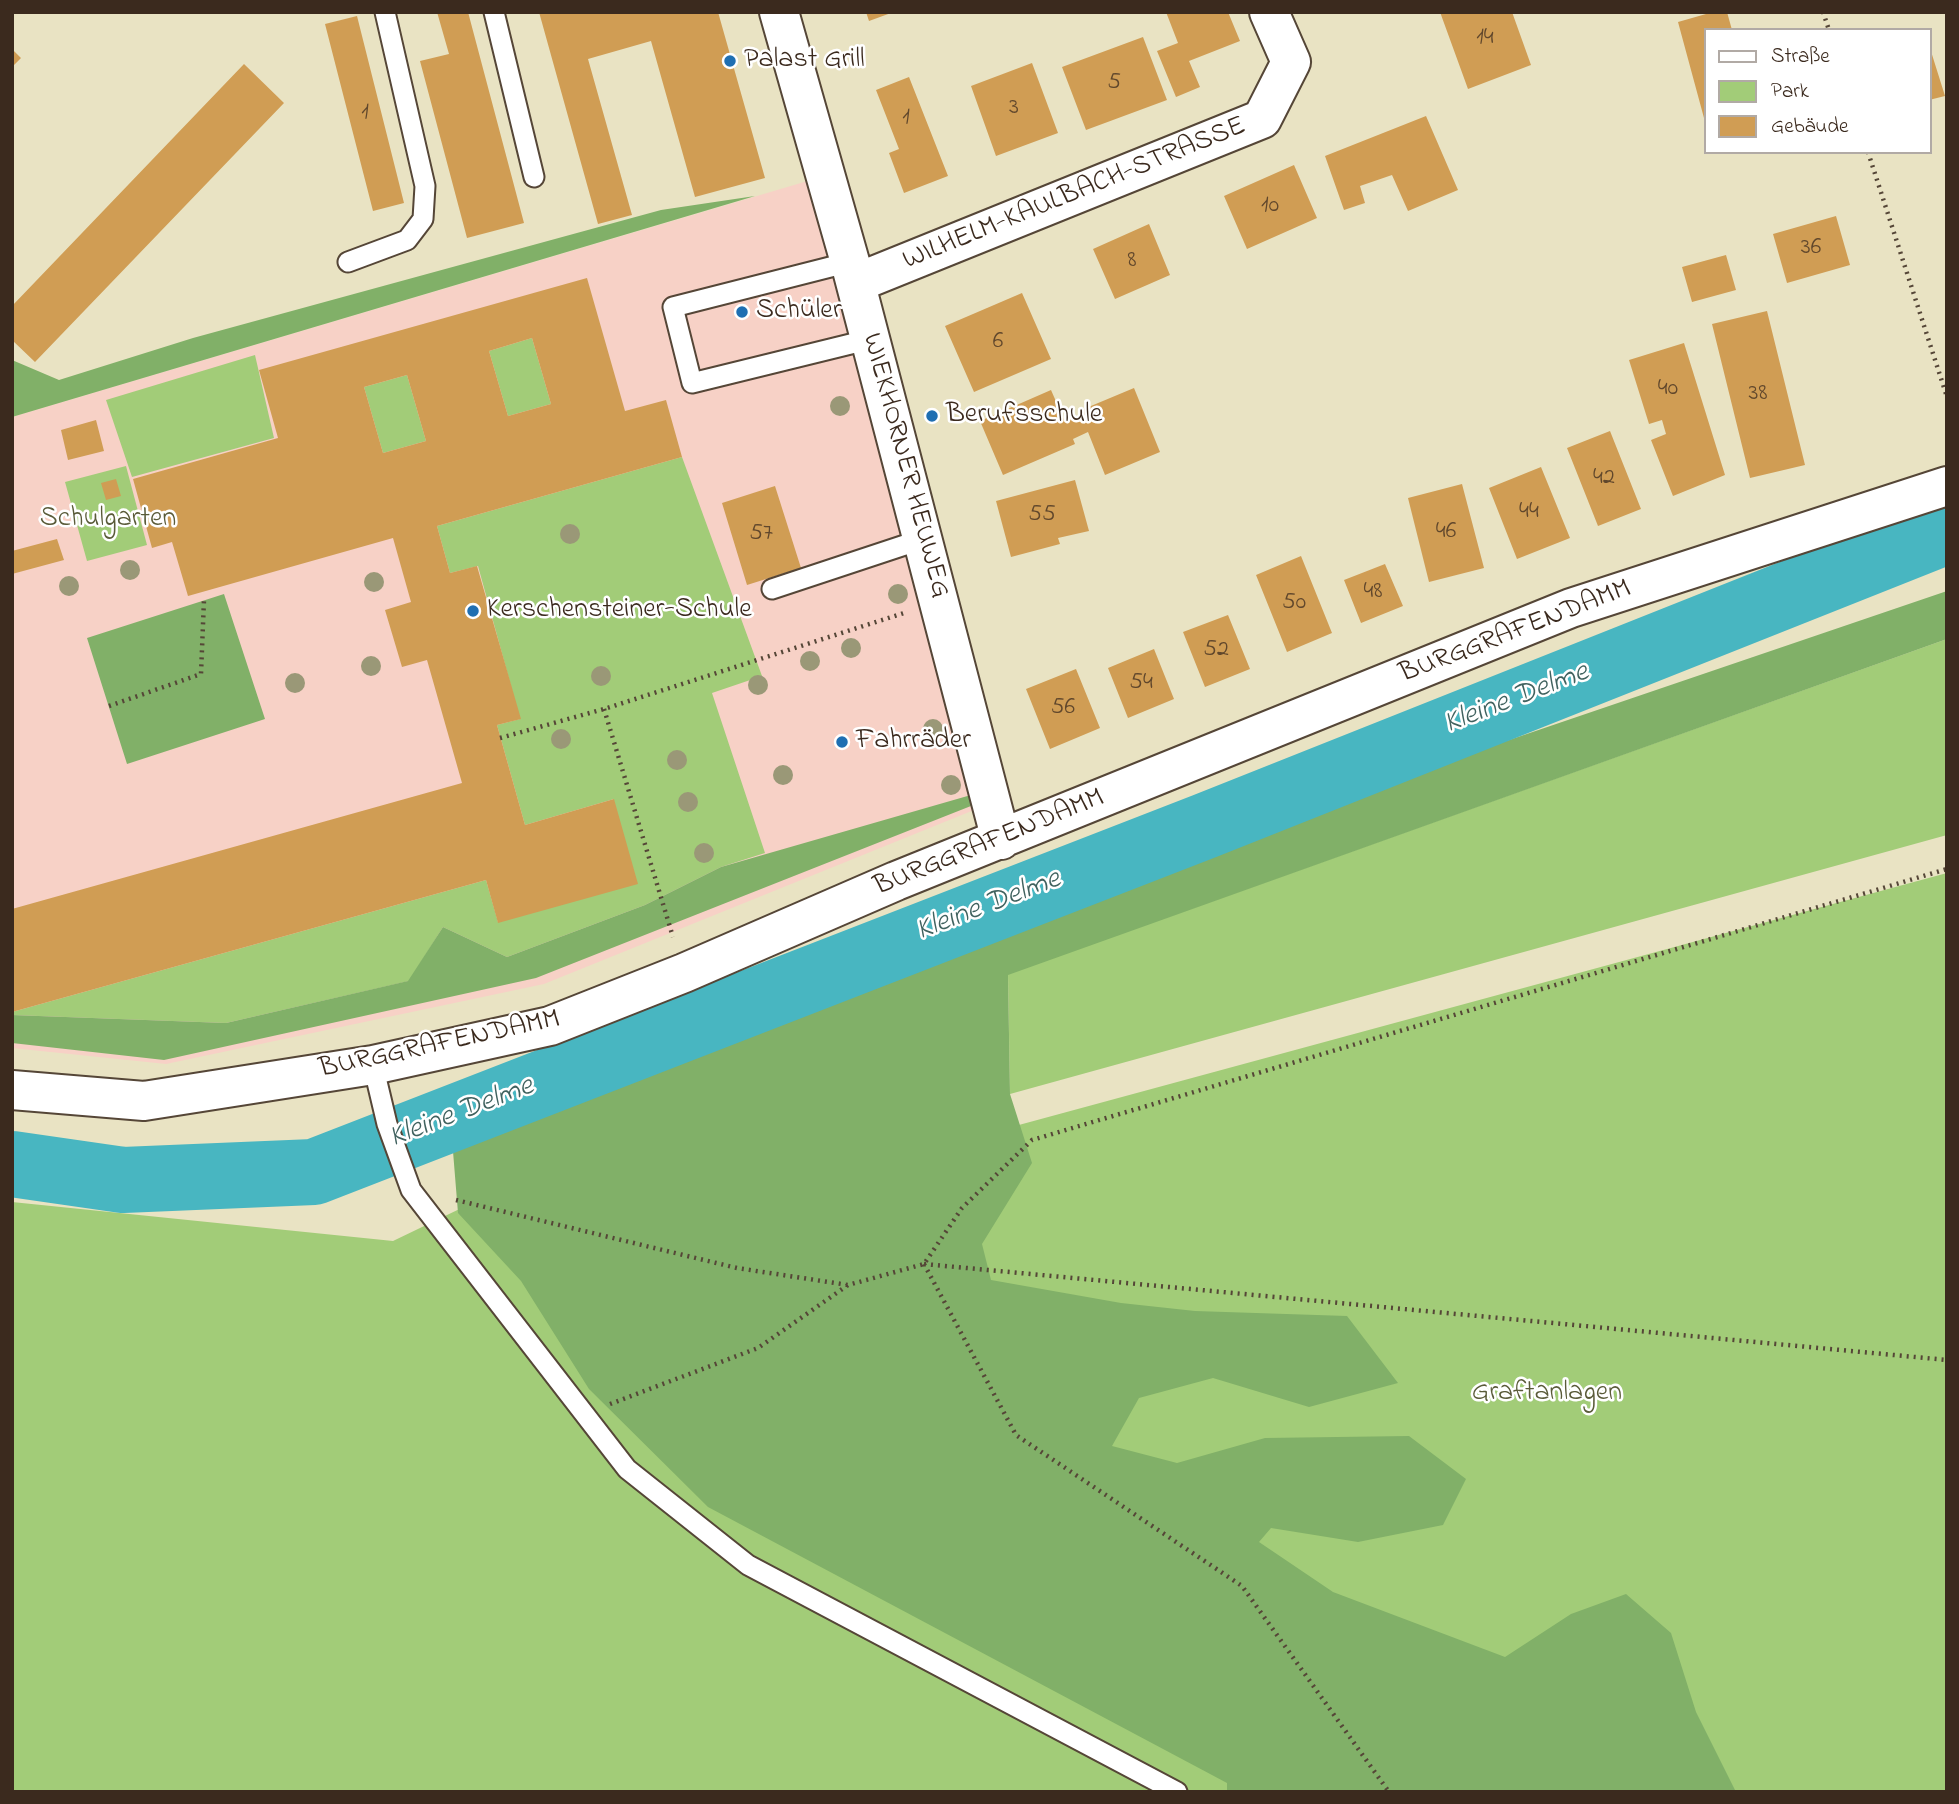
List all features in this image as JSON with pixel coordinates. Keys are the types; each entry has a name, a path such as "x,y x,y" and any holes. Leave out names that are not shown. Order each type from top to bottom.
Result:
{"street":[{"name":"WIEKHORNER HEUWEG","path":"779,12 871,339 1001,840"},
{"name":"WILHELM-KAULBACH-STRASSE","path":"853,273 1262,119 1291,62 1269,12"},
{"name":"BURGGRAFENDAMM","path":"12,1090 144,1101 373,1065 550,1026 684,973 895,881 1571,608 1947,486"}],"lane":[{"path":"348,261 407,240 423,219 425,186 385,12"},
{"path":"494,12 534,177"},
{"path":"853,273 673,307 692,383 871,339"},
{"path":"772,589 923,540"},
{"path":"373,1065 387,1124 411,1190 627,1469 748,1564 1177,1792"}],"path":[{"path":"1869,154 1947,397"},
{"path":"109,706 201,674 204,600"},
{"path":"500,738 604,709 939,602"},
{"path":"604,709 684,973"},
{"path":"924,1264 962,1208 1031,1140 1947,869"},
{"path":"411,1190 737,1268 848,1285"},
{"path":"924,1264 1016,1436 1242,1586 1389,1792"},
{"path":"584,1413 758,1348 848,1285 924,1264 1947,1360"}],"shaded area":[{"name":"Kerschensteiner-Schule","path":"821,177 984,806 544,984 166,1064 12,1048 12,417"}],"green space":[{"path":"755,196 12,417 12,360 59,380 193,338 661,210"},
{"path":"532,338 551,404 508,416 489,351"},
{"path":"255,355 274,438 132,477 106,400"},
{"path":"407,375 426,441 383,453 364,387"},
{"path":"682,457 762,676 712,693 765,853 721,867 645,905 507,957 443,927 409,981 226,1023 12,1015 12,1012 486,880 498,922 614,799 525,825 497,725 520,719 478,566 450,573 437,526"},
{"name":"Schulgarten","path":"126,466 147,545 87,561 65,482"},
{"path":"1947,591 1947,639 1008,975 1010,1094 1032,1163 982,1244 991,1280 1121,1303 1195,1311 1347,1316 1398,1383 1309,1407 1213,1378 1139,1398 1112,1446 1177,1463 1265,1438 1409,1436 1466,1479 1443,1525 1358,1542 1271,1528 1259,1542 1333,1592 1505,1657 1571,1614 1626,1594 1671,1633 1696,1712 1736,1792 1227,1792 1227,1783 708,1507 589,1389 521,1281 458,1213 452,1139 775,1012 986,918"},
{"path":"224,594 265,719 127,764 87,638"},
{"path":"1947,639 1947,835 1010,1094 1008,974"},
{"path":"971,795 976,804 536,978 164,1060 12,1043 12,1015 226,1023 408,981 443,927 507,957 645,905 721,867"},
{"name":"Graftanlagen","path":"1947,873 1947,1792 12,1792 12,1202 393,1241 977,960 982,1135"}],"building":[{"path":"437,12 468,12 524,223 467,238 420,61 449,54"},
{"path":"539,12 718,12 765,178 695,197 651,41 588,59 632,215 598,224"},
{"path":"866,12 891,12 891,13 869,21"},
{"path":"1166,12 1228,12 1240,41 1189,61 1200,87 1176,97 1157,51 1178,43"},
{"path":"1440,12 1512,12 1531,65 1468,89"},
{"path":"1713,12 1727,12 1731,28 1703,28 1703,114 1678,22"},
{"path":"357,16 404,203 373,211 325,24"},
{"path":"1143,37 1167,100 1086,130 1062,67"},
{"path":"12,49 21,58 12,67"},
{"path":"1931,51 1945,96 1931,100"},
{"path":"1032,63 1058,133 996,156 971,86"},
{"path":"244,64 284,103 35,362 12,340 12,306"},
{"path":"909,77 948,176 904,193 889,153 899,149 876,90"},
{"path":"1426,116 1458,190 1408,211 1392,175 1360,186 1365,203 1344,210 1325,156"},
{"path":"1294,165 1317,218 1247,249 1224,196"},
{"path":"1836,216 1850,265 1787,283 1773,234"},
{"path":"1149,224 1170,275 1115,299 1093,249"},
{"path":"1726,255 1736,290 1692,302 1682,267"},
{"path":"587,278 625,411 666,400 682,457 437,526 450,573 477,566 521,719 497,725 525,825 614,799 638,884 498,923 486,880 12,1012 12,909 462,783 427,660 402,667 385,610 411,602 393,538 188,596 172,542 152,548 133,479 278,438 259,370","holes":["532,338 551,404 508,416 489,351","407,375 426,441 383,453 364,387"]},
{"path":"1022,293 1051,359 974,392 945,326"},
{"path":"1767,311 1805,465 1750,478 1712,324"},
{"path":"1684,343 1725,475 1673,496 1651,440 1666,434 1662,420 1649,424 1629,360"},
{"path":"1134,388 1160,452 1105,475 1088,432 1073,439 1075,444 1003,475 980,421 1051,390 1065,422 1081,415 1079,411"},
{"path":"96,420 104,451 68,460 61,430"},
{"path":"1610,431 1641,509 1598,526 1567,448"},
{"path":"1541,467 1570,538 1517,559 1489,488"},
{"path":"116,479 121,496 106,500 101,483"},
{"path":"1075,480 1089,531 1058,538 1060,544 1011,557 996,501"},
{"path":"1462,484 1484,568 1429,582 1408,498"},
{"path":"775,486 801,568 747,585 722,503"},
{"path":"57,539 64,560 12,574 12,551"},
{"path":"1301,556 1332,633 1287,652 1256,575"},
{"path":"1385,564 1403,606 1361,623 1344,580"},
{"path":"1228,615 1250,669 1205,687 1183,632"},
{"path":"1154,649 1174,699 1128,718 1108,668"},
{"path":"1076,669 1100,728 1050,749 1026,689"}],"waterway":[{"name":"Kleine Delme","path":"12,1164 123,1180 314,1172 1205,826 1947,531"}],"place":[{"name":"Palast Grill","path":"730,61"},
{"name":"Schüler","path":"742,312"},
{"name":"Berufsschule","path":"932,416"},
{"name":"Kerschensteiner-Schule","path":"473,611"},
{"name":"Fahrräder","path":"842,742"}]}
